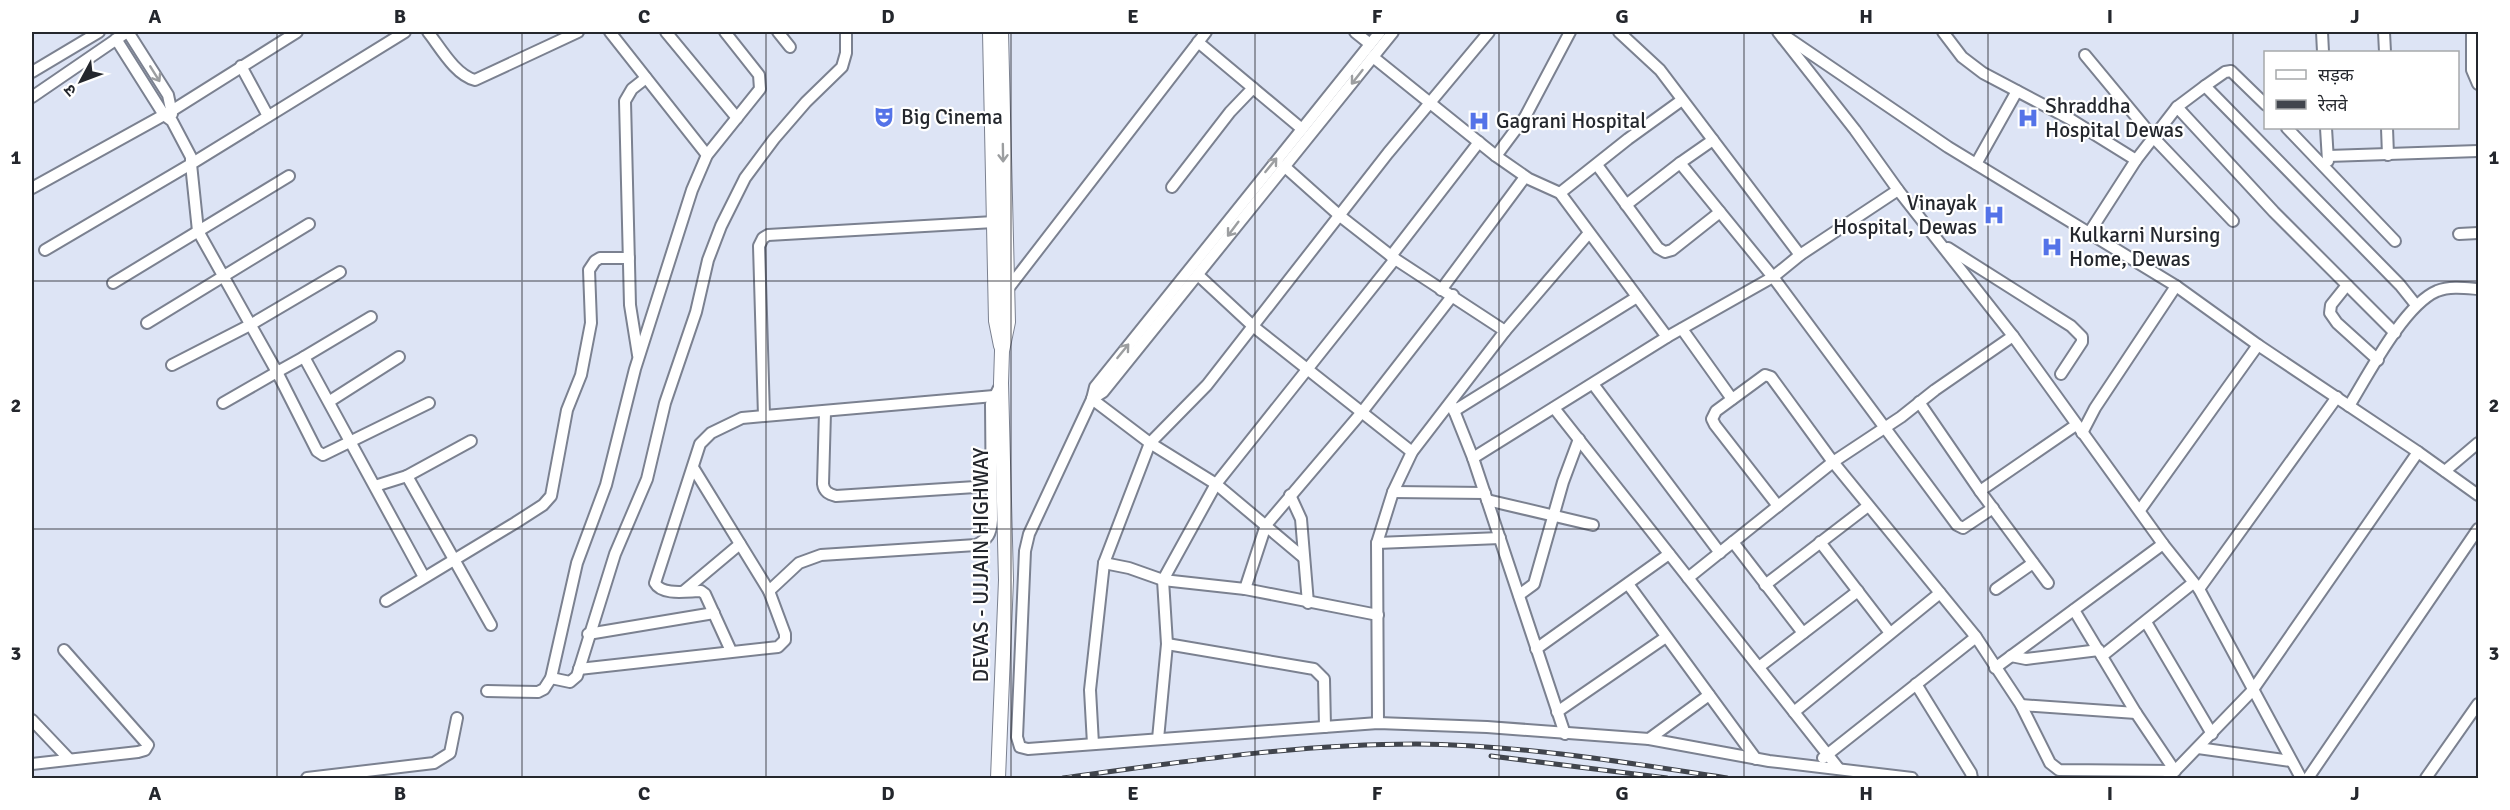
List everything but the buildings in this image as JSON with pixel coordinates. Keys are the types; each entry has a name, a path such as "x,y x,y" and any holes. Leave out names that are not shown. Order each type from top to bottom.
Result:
{"main road":[{"name":"DEVAS - UJJAIN HIGHWAY","path":"990,32 996,321 1002,351"},
{"name":"DEVAS - UJJAIN HIGHWAY","path":"998,778 1006,570 1002,415 997,390 1008,322 1001,32"}],"street":[{"path":"32,72 99,32"},
{"path":"32,97 127,32 168,95 170,115"},
{"path":"32,188 170,115 297,32"},
{"path":"45,250 191,164 405,32"},
{"path":"428,32 456,68 475,80 578,32"},
{"path":"610,32 707,155"},
{"path":"666,32 736,118"},
{"path":"487,691 538,692 544,689 551,678 577,562 606,485 639,358 692,190 707,155 760,88 759,75 725,32"},
{"path":"777,32 790,47"},
{"path":"551,678 570,682 577,676 588,634 615,554 647,480 664,403 696,312 708,260 721,226 745,178 768,147 806,102 842,66 846,53 846,32"},
{"path":"1006,290 1206,32"},
{"path":"1355,32 1370,44"},
{"path":"1380,32 1095,387 1092,399 1029,534 1025,551 1017,737 1020,747 1028,749 1378,723 1487,727 1649,739 1756,759 1912,778"},
{"path":"1092,399 1103,392 1393,32"},
{"path":"1093,744 1090,690 1104,563 1150,443 1207,385 1388,153 1489,32"},
{"path":"1619,32 1660,70 1800,255"},
{"path":"1778,32 1976,164 2176,286 2258,345 2478,495"},
{"path":"1778,32 2013,336 2163,544 2196,586 2301,778"},
{"path":"1943,32 1962,57 1983,73 2070,119 2136,160"},
{"path":"2322,32 2323,51"},
{"path":"2384,32 2385,51"},
{"path":"2472,32 2472,70 2478,84"},
{"path":"1496,156 1525,117 1564,34"},
{"path":"116,39 170,115 191,157 198,231 277,372 317,451 324,455 329,454 429,403"},
{"path":"1198,42 1302,129"},
{"path":"2085,55 2153,137 2233,221"},
{"path":"1373,57 1496,156 1525,177 1560,194 1667,338"},
{"path":"242,66 268,116"},
{"path":"2089,233 2153,137 2177,107 2205,86 2225,72 2231,71 2264,104"},
{"path":"639,358 630,305 625,101 632,89 646,78"},
{"path":"2205,86 2400,285 2416,305"},
{"path":"1172,187 1225,119 1253,88"},
{"path":"1976,164 2017,91"},
{"path":"1560,194 1682,100"},
{"path":"2177,107 2274,212 2395,333"},
{"path":"2288,129 2395,241"},
{"path":"2326,129 2328,171"},
{"path":"2387,129 2388,155"},
{"path":"1626,205 1713,140"},
{"path":"1158,739 1167,644 1164,580 1216,484 1308,370 1479,142"},
{"path":"2328,156 2478,151"},
{"path":"1680,163 1773,276 1957,525 1963,528 1971,524 1992,507"},
{"path":"1596,165 1658,248 1665,252 1672,250 1720,213"},
{"path":"1284,166 1340,216 1393,257 1505,331"},
{"path":"113,283 288,176"},
{"path":"1441,290 1525,177"},
{"path":"1473,458 1667,338 1773,276 1800,255 1898,190"},
{"path":"764,416 759,246 763,238 768,235 994,222"},
{"path":"147,323 309,224"},
{"path":"1378,723 1377,543 1393,492 1412,452 1453,407 1505,331 1589,233"},
{"path":"2459,234 2478,233"},
{"path":"1941,244 2071,326 2082,337 2082,342 2061,374"},
{"path":"386,601 543,505 551,496 567,410 581,375 591,323 589,270 600,258 629,258"},
{"path":"172,366 250,325 340,273"},
{"path":"1198,276 1254,327 1412,452"},
{"path":"2347,285 2331,305 2330,313 2337,323 2378,360"},
{"path":"1980,491 2079,429 2176,286"},
{"path":"2349,406 2395,333 2416,305 2437,291 2458,287 2477,290"},
{"path":"1245,589 1266,525 1362,412 1453,295"},
{"path":"1453,407 1637,297"},
{"path":"223,403 372,317"},
{"path":"1682,329 1732,399"},
{"path":"1688,578 1833,462 2013,336"},
{"path":"2140,510 2258,345"},
{"path":"304,357 424,577"},
{"path":"330,401 399,357"},
{"path":"1778,506 1714,425 1712,419 1716,411 1764,375 1771,377 1833,462 1976,637 2021,705 2050,763 2059,770 2171,775 2252,691 2418,452"},
{"path":"1593,384 1720,552"},
{"path":"731,651 701,591 664,590 657,588 655,583 694,469 700,444 711,433 742,418 825,412 997,390"},
{"path":"769,591 809,557 976,545 984,541 991,532 991,404 997,390"},
{"path":"2011,656 2026,659 2101,653 2196,586 2337,397"},
{"path":"1092,399 1150,443 1216,484 1304,558"},
{"path":"1919,402 1980,491 2048,583"},
{"path":"1453,407 1473,458 1565,734"},
{"path":"1554,408 1839,769"},
{"path":"825,412 823,484 829,494 836,496 991,486"},
{"path":"1519,595 1534,584 1553,515 1579,439"},
{"path":"375,486 407,476 471,441"},
{"path":"2445,471 2478,442"},
{"path":"579,669 778,647 785,640 769,591 694,469"},
{"path":"407,476 491,625"},
{"path":"1393,492 1486,497 1593,525"},
{"path":"1290,495 1301,519 1308,603"},
{"path":"1765,585 1868,506"},
{"path":"2308,778 2478,530"},
{"path":"1377,543 1500,538"},
{"path":"1733,542 1803,633"},
{"path":"1820,542 1890,633"},
{"path":"684,591 740,544"},
{"path":"1995,668 2163,544"},
{"path":"1536,648 1670,554"},
{"path":"1104,563 1129,568 1164,580 1245,589 1378,615"},
{"path":"1996,589 2033,563"},
{"path":"1628,584 1756,759"},
{"path":"1759,667 1858,591"},
{"path":"1794,712 1940,593"},
{"path":"2074,610 2171,775"},
{"path":"588,634 714,613"},
{"path":"2146,622 2212,734"},
{"path":"1557,712 1666,637"},
{"path":"1812,766 1976,637"},
{"path":"1167,644 1314,669 1324,679 1324,727"},
{"path":"32,764 138,752 145,750 148,745 64,650"},
{"path":"1916,684 1971,772 1971,778"},
{"path":"1649,739 1709,695"},
{"path":"2426,778 2478,704"},
{"path":"2021,705 2136,713"},
{"path":"307,778 434,763 450,753 457,718"},
{"path":"32,720 69,759"},
{"path":"2198,748 2291,761"}],"railway":[{"path":"1063,778 1283,751 1416,744 1533,751 1611,760 1727,778"},
{"path":"1491,756 1667,778"}],"place":[{"name":"Big Cinema","path":"884,117"},
{"name":"Shraddha Hospital Dewas","path":"2028,118"},
{"name":"Gagrani Hospital","path":"1479,121"},
{"name":"Vinayak Hospital, Dewas","path":"1994,215"},
{"name":"Kulkarni Nursing Home, Dewas","path":"2052,247"}]}
